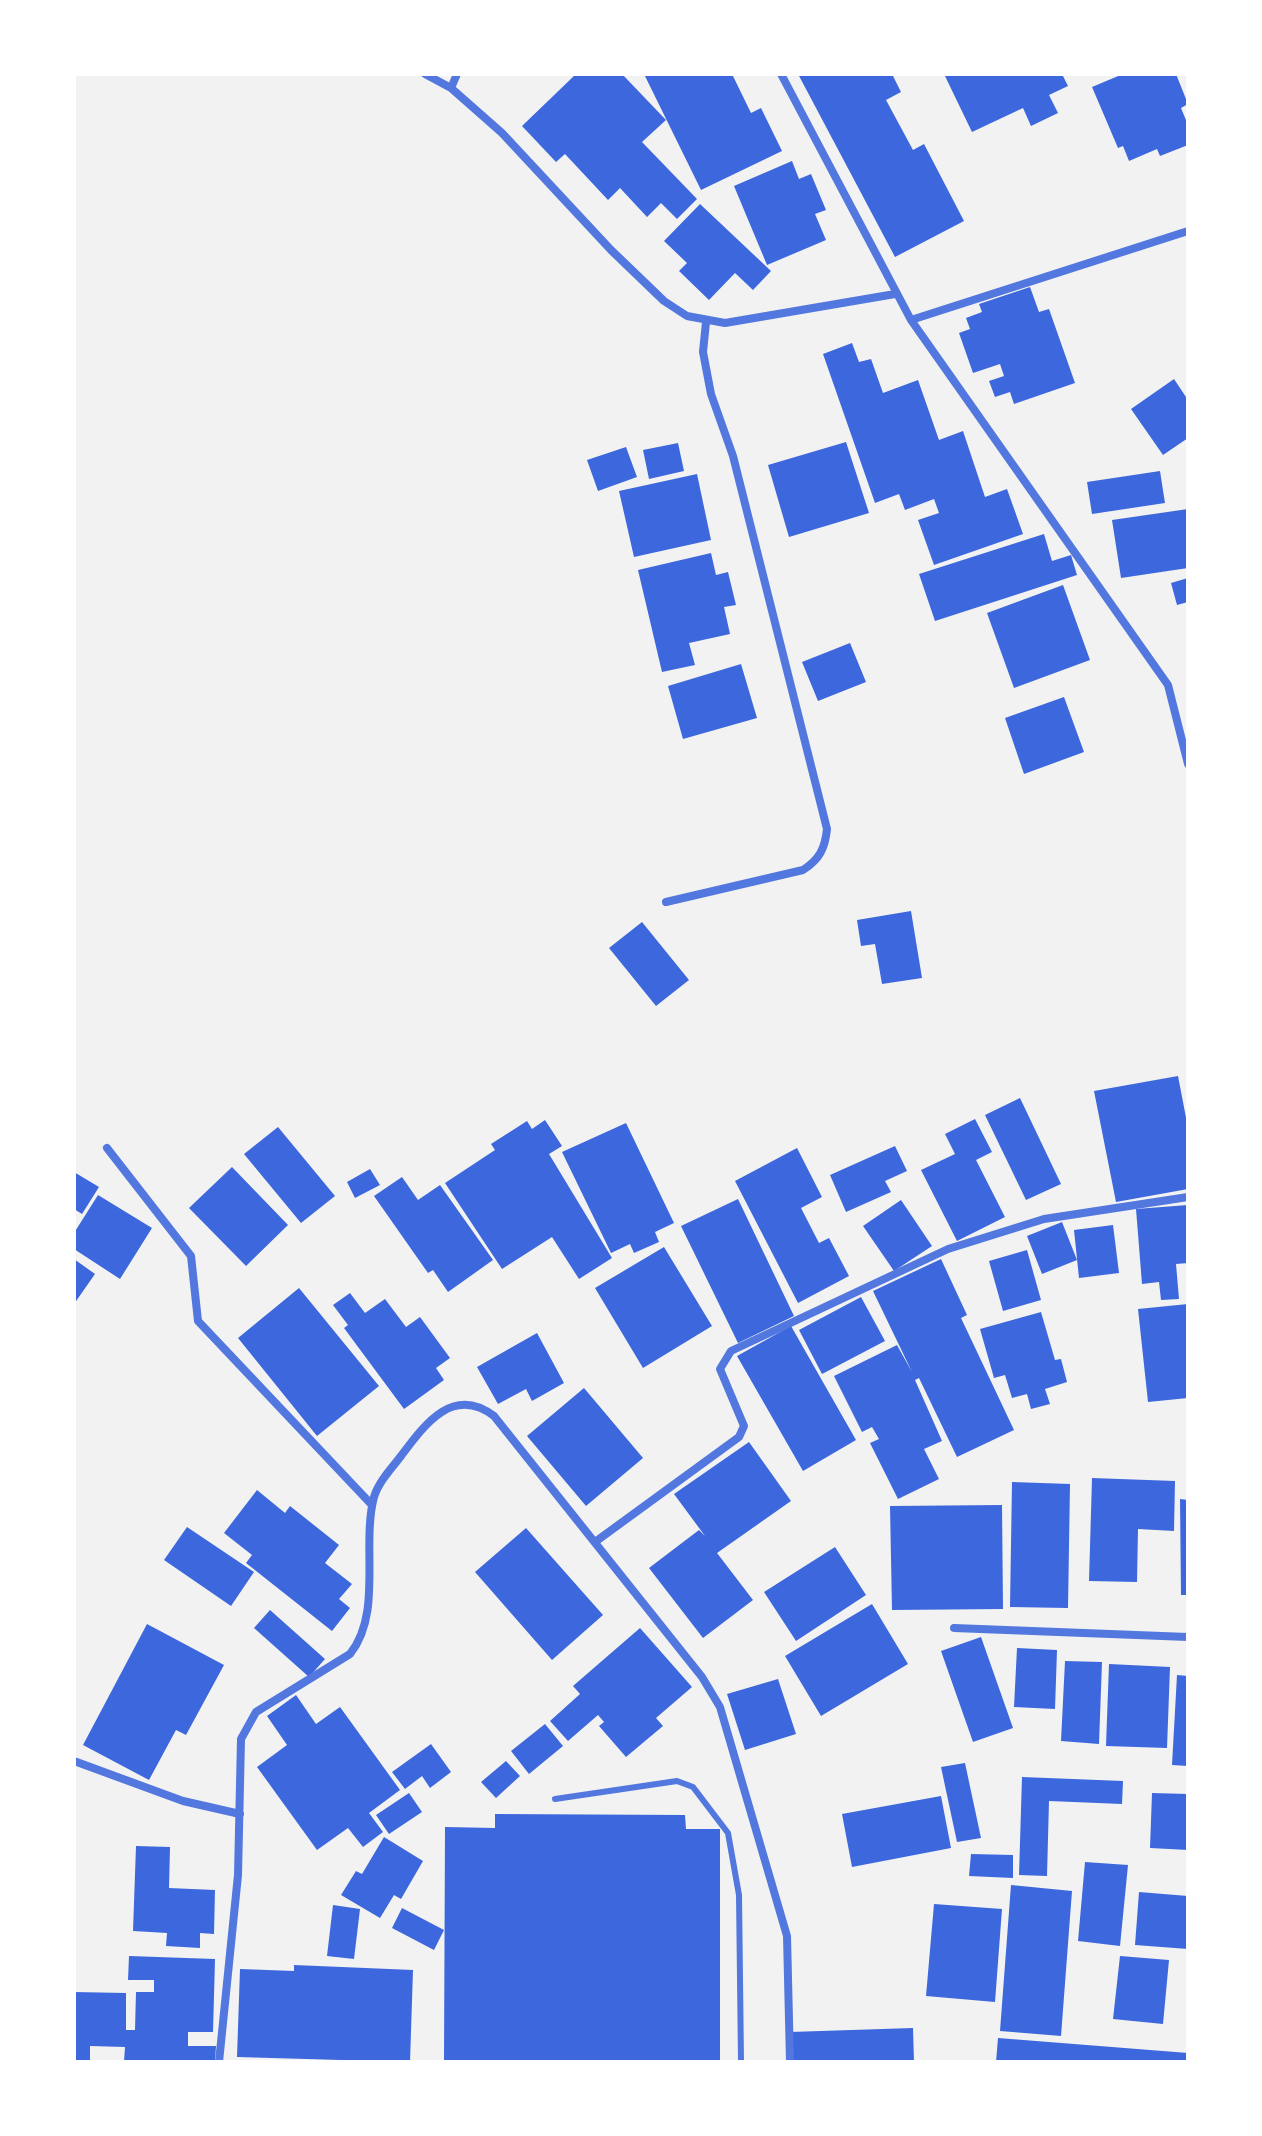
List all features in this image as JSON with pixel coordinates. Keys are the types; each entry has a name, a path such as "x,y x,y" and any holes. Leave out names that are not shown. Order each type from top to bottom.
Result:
{"street":[{"path":"425,74 451,88 502,133 611,250 677,312 706,322 725,323 895,294"},
{"path":"451,88 457,74"},
{"path":"781,74 911,320 1168,685 1188,764"},
{"path":"911,320 1188,231"},
{"path":"666,902 803,870 814,863 826,847 826,815 733,456 711,394 703,352 706,322"},
{"path":"107,1148 191,1256 198,1321 372,1505"},
{"path":"595,1542 739,1437 744,1426 720,1369 731,1351 948,1249 1044,1219 1188,1197"},
{"path":"219,2062 238,1875 241,1739 256,1712 350,1654 357,1645 365,1618 372,1505 380,1483 433,1416 447,1407 470,1404 494,1416 702,1677 720,1707 787,1936 790,2062"},
{"path":"954,1628 1188,1637"},
{"path":"74,1761 183,1801 240,1814"}],"lane":[{"path":"555,1799 677,1781 693,1787 728,1833 739,1895 741,2062"}],"building":[{"path":"576,74 622,74 666,120 642,142 697,199 677,219 661,203 647,217 620,188 608,200 565,154 556,162 522,126"},
{"path":"644,74 732,74 751,113 761,108 782,151 701,190"},
{"path":"798,74 892,74 901,92 886,100 913,150 924,144 964,221 895,257"},
{"path":"944,74 1062,74 1068,86 1049,95 1058,113 1031,126 1023,108 972,132"},
{"path":"1123,74 1176,74 1188,104 1181,108 1188,125 1188,145 1160,156 1157,149 1129,161 1123,146 1118,148 1092,87"},
{"path":"792,161 799,179 811,174 826,210 815,214 826,240 767,265 734,186"},
{"path":"700,204 771,271 753,290 735,273 709,300 679,271 687,263 664,241"},
{"path":"1030,287 1039,312 1049,309 1075,383 1014,404 1010,392 995,397 989,381 1004,376 1000,364 973,373 959,333 970,329 966,318 982,312 979,304"},
{"path":"852,343 859,362 871,359 883,393 918,380 939,440 963,431 985,497 1007,489 1023,534 934,565 918,520 939,513 934,499 905,510 899,494 875,503 823,354"},
{"path":"1174,379 1188,400 1188,438 1163,455 1131,409"},
{"path":"846,442 869,513 789,537 768,465"},
{"path":"678,443 684,471 649,479 643,450"},
{"path":"626,447 637,477 598,491 587,460"},
{"path":"1160,471 1165,503 1092,514 1087,482"},
{"path":"697,474 711,540 634,557 619,491"},
{"path":"1188,509 1188,568 1121,578 1112,520"},
{"path":"1044,534 1052,561 1071,555 1077,575 935,621 919,574"},
{"path":"711,553 716,575 728,572 736,605 724,607 730,634 689,643 695,665 662,672 638,570"},
{"path":"1188,578 1188,602 1177,605 1171,583"},
{"path":"1063,585 1090,660 1014,688 987,613"},
{"path":"850,643 866,682 818,701 802,662"},
{"path":"741,664 757,718 683,739 668,686"},
{"path":"1064,697 1084,752 1024,774 1005,718"},
{"path":"911,911 922,978 882,984 875,944 861,946 857,920"},
{"path":"642,922 689,980 656,1006 609,948"},
{"path":"1178,1076 1188,1128 1188,1189 1116,1202 1094,1091"},
{"path":"1020,1098 1061,1184 1026,1200 985,1115"},
{"path":"975,1119 992,1152 976,1160 1005,1217 957,1241 921,1170 955,1154 945,1134"},
{"path":"545,1120 562,1146 549,1154 612,1258 579,1279 552,1237 502,1269 445,1183 495,1150 491,1144 527,1121 532,1129"},
{"path":"626,1123 674,1223 655,1232 659,1242 634,1253 630,1244 611,1253 562,1152"},
{"path":"278,1127 335,1196 301,1223 244,1154"},
{"path":"895,1146 907,1171 885,1181 891,1192 846,1212 830,1175"},
{"path":"797,1148 822,1197 801,1208 819,1243 829,1238 849,1276 798,1303 735,1181"},
{"path":"232,1167 288,1225 246,1266 189,1208"},
{"path":"370,1169 380,1185 355,1198 347,1182"},
{"path":"74,1172 99,1187 82,1214 74,1209"},
{"path":"402,1177 418,1200 440,1185 493,1260 448,1292 433,1270 428,1273 374,1196"},
{"path":"98,1195 152,1228 120,1279 74,1249 74,1233"},
{"path":"738,1199 794,1316 738,1343 681,1226"},
{"path":"901,1200 932,1246 894,1271 863,1226"},
{"path":"1188,1205 1188,1263 1176,1264 1179,1299 1161,1300 1159,1282 1142,1284 1136,1209"},
{"path":"1062,1222 1077,1260 1042,1274 1027,1236"},
{"path":"1113,1225 1119,1273 1079,1278 1074,1230"},
{"path":"664,1247 712,1326 643,1368 595,1288"},
{"path":"1027,1250 1041,1300 1003,1311 989,1261"},
{"path":"74,1259 95,1274 74,1304"},
{"path":"941,1259 967,1315 961,1318 1014,1430 957,1457 919,1378 915,1380 942,1441 924,1449 939,1479 898,1499 870,1443 879,1439 872,1427 862,1432 834,1376 897,1345 912,1372 873,1291"},
{"path":"299,1288 379,1386 317,1436 238,1338"},
{"path":"350,1293 365,1313 385,1299 406,1327 420,1317 450,1358 436,1368 444,1380 404,1409 344,1328 348,1325 333,1305"},
{"path":"861,1297 885,1341 822,1374 799,1330"},
{"path":"1188,1304 1188,1398 1148,1402 1138,1309"},
{"path":"1041,1312 1055,1360 1061,1359 1067,1382 1045,1389 1050,1404 1031,1409 1027,1394 1012,1398 1005,1375 994,1378 980,1329"},
{"path":"791,1326 856,1440 803,1471 737,1356"},
{"path":"537,1333 564,1383 532,1401 526,1389 498,1404 477,1367"},
{"path":"584,1388 643,1458 586,1506 527,1436"},
{"path":"749,1442 791,1501 717,1553 753,1600 703,1638 649,1568 699,1530 705,1536 674,1494"},
{"path":"1092,1478 1175,1481 1174,1531 1138,1529 1137,1582 1089,1581"},
{"path":"1012,1482 1070,1484 1068,1608 1010,1607"},
{"path":"257,1490 285,1513 290,1506 339,1545 325,1563 352,1584 339,1599 350,1608 332,1631 246,1563 252,1555 224,1533"},
{"path":"1180,1499 1188,1500 1188,1595 1181,1595"},
{"path":"1002,1505 1003,1609 892,1610 890,1506"},
{"path":"187,1527 254,1572 231,1606 164,1560"},
{"path":"526,1528 603,1615 552,1660 475,1572"},
{"path":"835,1547 866,1595 796,1641 764,1592"},
{"path":"872,1604 908,1664 821,1716 785,1656"},
{"path":"270,1610 325,1659 309,1677 254,1628"},
{"path":"147,1624 224,1665 186,1735 176,1730 149,1780 83,1745"},
{"path":"640,1628 692,1687 656,1718 663,1726 626,1757 599,1726 604,1722 598,1715 568,1741 550,1721 580,1694 573,1686"},
{"path":"981,1637 1013,1728 973,1742 941,1651"},
{"path":"1017,1648 1057,1650 1055,1709 1014,1707"},
{"path":"1065,1661 1102,1662 1099,1744 1061,1741"},
{"path":"1109,1664 1170,1667 1167,1748 1106,1746"},
{"path":"1177,1675 1188,1676 1188,1766 1172,1765"},
{"path":"778,1679 796,1734 745,1750 727,1694"},
{"path":"296,1695 316,1724 340,1707 400,1790 369,1813 383,1832 363,1847 348,1828 317,1850 257,1767 287,1745 267,1716"},
{"path":"545,1724 563,1746 529,1774 511,1751"},
{"path":"431,1744 451,1772 430,1788 422,1776 405,1789 392,1772"},
{"path":"506,1761 520,1776 496,1798 481,1782"},
{"path":"965,1763 981,1838 957,1842 941,1767"},
{"path":"1022,1777 1123,1781 1122,1804 1049,1801 1047,1876 1019,1875"},
{"path":"409,1793 422,1812 389,1834 376,1815"},
{"path":"1152,1793 1188,1794 1188,1850 1150,1848"},
{"path":"941,1796 951,1848 852,1867 842,1814"},
{"path":"495,1814 685,1815 686,1829 720,1829 720,2062 444,2062 445,1827 495,1828"},
{"path":"384,1837 423,1861 401,1899 394,1895 380,1918 341,1895 356,1871 362,1874"},
{"path":"136,1846 170,1847 169,1888 215,1890 214,1934 200,1933 200,1948 166,1946 167,1933 133,1931"},
{"path":"971,1854 1013,1855 1013,1878 969,1876"},
{"path":"1085,1862 1128,1865 1120,1946 1078,1941"},
{"path":"1011,1885 1072,1891 1061,2036 1000,2031"},
{"path":"1139,1892 1188,1896 1188,1949 1135,1945"},
{"path":"934,1904 1002,1909 995,2002 926,1996"},
{"path":"333,1905 360,1909 354,1959 327,1956"},
{"path":"402,1908 444,1930 434,1950 392,1928"},
{"path":"129,1956 215,1959 213,2032 188,2032 188,2046 216,2046 215,2062 124,2062 125,2047 90,2046 90,2062 74,2062 74,1992 126,1993 126,2030 135,2030 136,1992 154,1992 154,1980 128,1980"},
{"path":"1120,1956 1169,1960 1163,2024 1113,2019"},
{"path":"294,1965 413,1970 410,2062 237,2057 240,1969 294,1971"},
{"path":"913,2028 914,2062 792,2062 790,2032"},
{"path":"998,2038 1188,2053 1188,2062 996,2062"}]}
